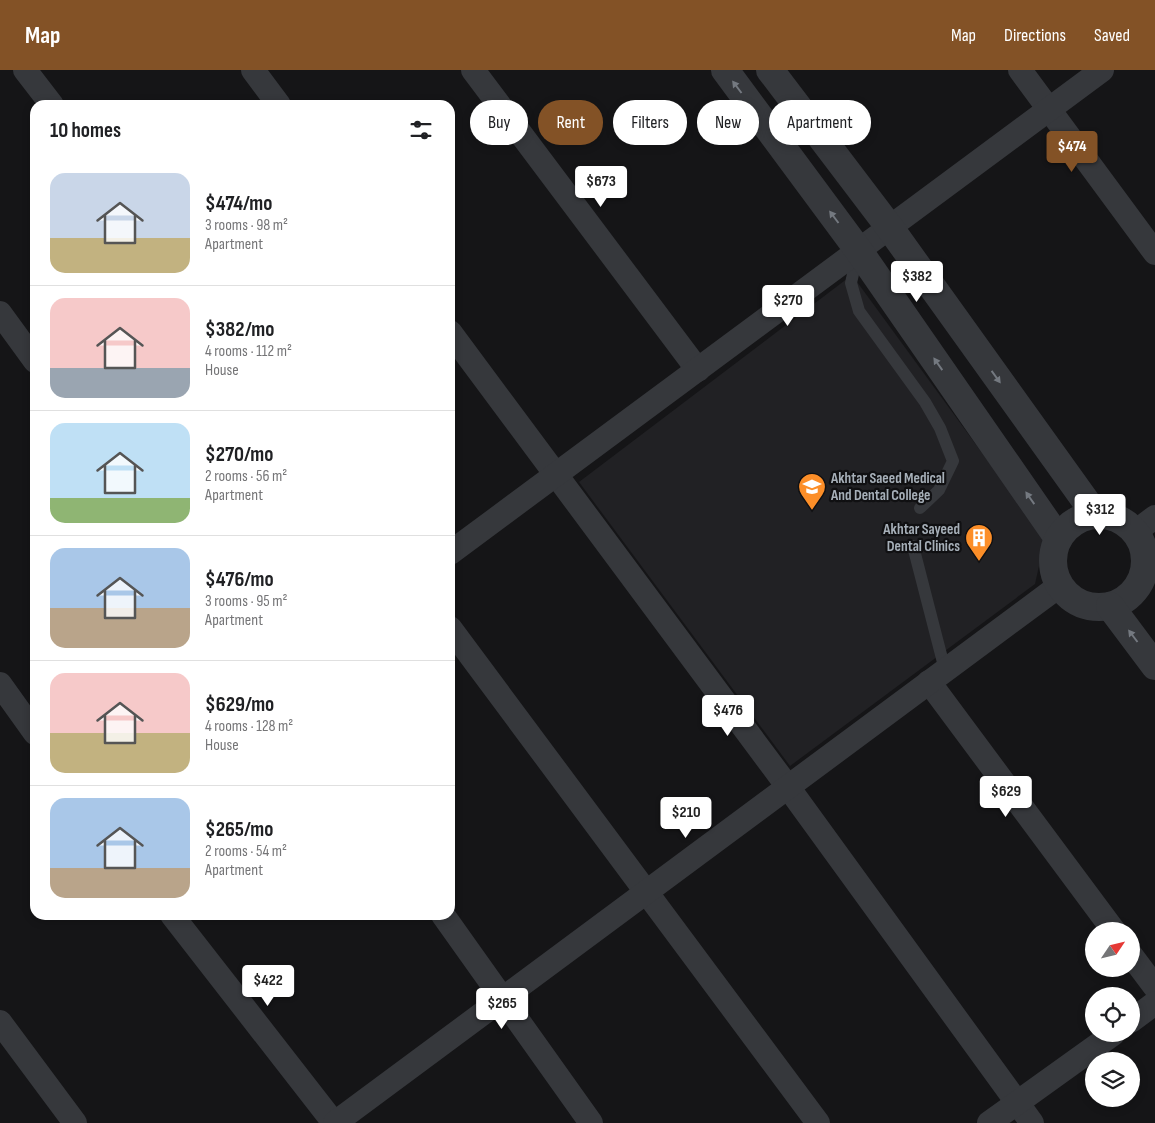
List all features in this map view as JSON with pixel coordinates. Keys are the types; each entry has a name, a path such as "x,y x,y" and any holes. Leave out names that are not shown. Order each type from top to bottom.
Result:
{"street":[{"path":"25,70 48,100"},
{"path":"253,70 275,100"},
{"path":"473,70 698,370"},
{"path":"725,70 859,251 1058,538"},
{"path":"770,70 890,228 1095,514"},
{"path":"1020,70 1155,253"},
{"path":"455,549 1102,70"},
{"path":"0,313 30,354"},
{"path":"455,339 788,787 1032,1123"},
{"path":"1095,514 1110,516 1124,522 1145,525 1142,543 1148,590 1134,592 1123,601 1110,606 1096,608 1082,605 1070,598 1059,586 1052,563 1053,550 1058,538 1067,526 1080,518 1095,514"},
{"path":"176,920 334,1123 1059,586"},
{"path":"1110,606 1155,666"},
{"path":"455,635 818,1123"},
{"path":"937,676 1108,922"},
{"path":"0,684 30,726"},
{"path":"447,920 504,998 591,1123"},
{"path":"1140,967 1155,987"},
{"path":"1140,1014 1155,1004"},
{"path":"0,1022 74,1123"},
{"path":"989,1123 1102,1042"}],"lane":[{"path":"859,251 851,283 859,312 924,402 940,428 953,461 939,490 920,508"},
{"path":"913,546 937,676"}],"shaded area":[{"name":"Akhtar Saeed Medical And Dental College","path":"852,275 1045,539 1035,584 790,766 579,482"}],"place":[{"name":"Akhtar Saeed Medical And Dental College","path":"812,511"},
{"name":"Akhtar Sayeed Dental Clinics","path":"979,562"}]}
